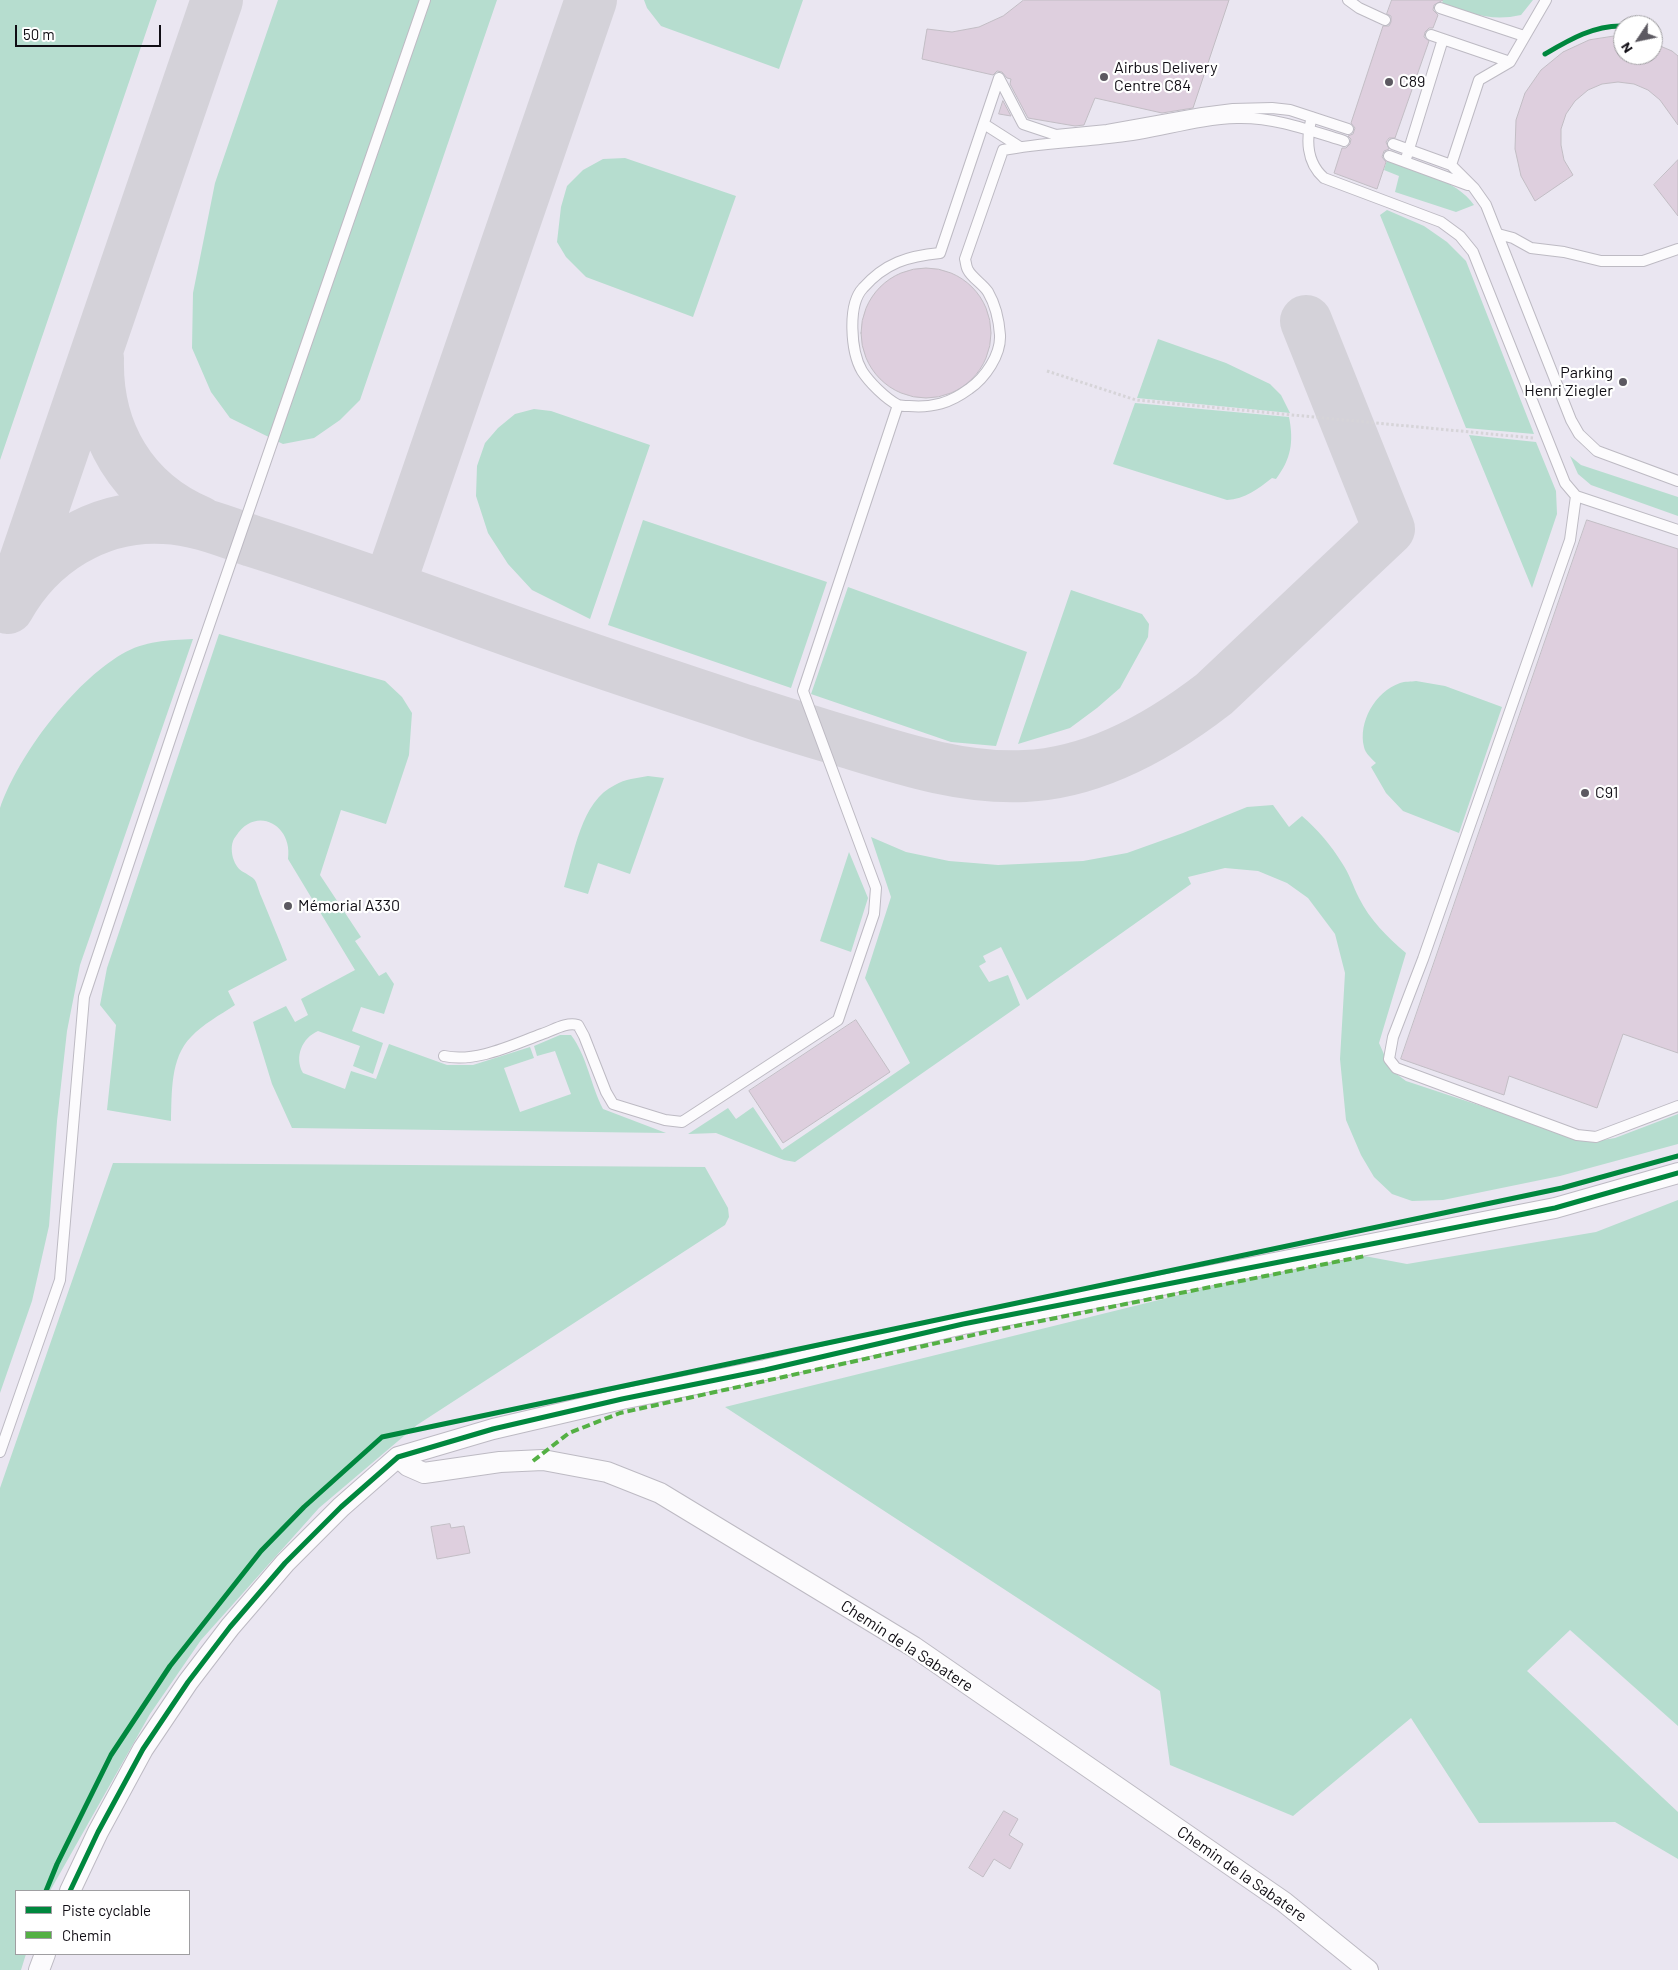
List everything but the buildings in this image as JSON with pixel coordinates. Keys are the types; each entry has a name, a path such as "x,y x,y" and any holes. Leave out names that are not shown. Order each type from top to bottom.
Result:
{"street":[{"path":"70,1890 98,1832 143,1749 188,1682 230,1627 285,1563 341,1507 398,1457 493,1429 765,1370 963,1324 1555,1208 1678,1173"},
{"name":"Chemin de la Sabatere","path":"398,1457 408,1466 424,1473 500,1462 543,1460 607,1472 660,1493 914,1647 1284,1902 1368,1970"},
{"path":"39,1970 45,1955"}],"lane":[{"path":"0,1452 60,1280 84,997 190,680 425,0"},
{"path":"1348,0 1358,8 1385,20"},
{"path":"1451,165 1479,80 1510,62 1546,0"},
{"path":"1440,8 1524,36"},
{"path":"1431,35 1510,62"},
{"path":"1405,162 1443,39"},
{"path":"1344,141 1308,129 1275,121 1238,118 1118,137 1003,150 965,258 968,270 987,291 994,305 1000,337 998,352 976,384 944,404 926,407 898,405 870,383 861,369 854,344 852,324 854,307 861,289 888,266 902,259 940,253 999,78 1024,124 1056,134 1107,130 1233,109 1272,108 1290,110 1348,129"},
{"path":"1312,117 1308,129 1308,152 1315,170 1324,178 1441,222 1460,236 1473,252 1565,483 1576,496 1678,530"},
{"path":"984,124 1020,147"},
{"path":"1393,144 1451,165 1474,188 1486,205 1571,420 1579,434 1597,451 1678,481"},
{"path":"1389,156 1474,188"},
{"path":"1498,234 1513,238 1531,248 1564,252 1601,261 1643,261 1678,249"},
{"path":"444,1056 462,1058 476,1056 525,1041 570,1023 578,1025 606,1092 613,1104 665,1120 682,1122 838,1020 874,914 876,888 803,691 898,405"},
{"path":"1576,496 1570,540 1423,959 1393,1037 1389,1059 1396,1068 1577,1135 1596,1137 1678,1106"}],"path":[{"path":"1047,371 1136,400 1548,439"}],"green space":[{"path":"0,0 157,0 0,460"},
{"path":"278,0 497,0 360,400 340,420 314,438 283,444 230,418 211,392 192,348 193,293 215,183"},
{"path":"644,0 803,0 779,69 661,26 647,8"},
{"path":"1443,0 1533,0 1521,15 1490,17 1442,3"},
{"path":"625,158 736,196 693,317 586,277 566,257 557,242 561,207 567,186 583,170 603,159"},
{"path":"1387,160 1446,182 1467,196 1474,205 1456,212 1395,192 1399,176 1384,170"},
{"path":"1387,210 1424,226 1447,242 1466,261 1534,434 1466,428 1380,215"},
{"path":"1158,339 1226,363 1270,384 1281,395 1290,413 1137,398"},
{"path":"1135,403 1289,417 1291,442 1288,457 1276,479 1272,478 1245,496 1227,500 1113,464"},
{"path":"534,409 551,411 650,445 590,619 532,590 508,564 488,533 476,496 477,466 485,443 498,428 515,414"},
{"path":"1469,435 1536,442 1556,491 1557,514 1532,588"},
{"path":"1570,456 1581,465 1678,497 1678,516 1591,485 1578,474"},
{"path":"643,520 827,582 791,688 608,625"},
{"path":"848,587 1027,652 996,746 951,742 811,694"},
{"path":"1071,590 1142,614 1149,624 1148,637 1120,688 1097,708 1070,728 1018,744"},
{"path":"219,634 385,681 402,697 412,713 409,755 386,824 341,810 320,875 361,937 355,941 379,976 386,972 394,984 384,1014 361,1007 352,1031 383,1043 373,1074 353,1066 360,1046 318,1031 308,1038 301,1049 299,1061 303,1073 345,1089 351,1071 376,1079 389,1044 447,1065 473,1065 530,1047 534,1058 504,1068 520,1112 571,1094 555,1051 537,1056 534,1046 560,1035 571,1035 581,1052 603,1109 666,1133 292,1128 272,1084 253,1022 286,1006 295,1022 308,1015 301,999 355,970 288,859 288,847 285,837 271,823 263,821 253,822 244,827 233,841 232,855 239,869 255,880 287,960 228,991 235,1005 201,1028 184,1045 173,1076 171,1121 107,1110 116,1025 100,1005 107,968"},
{"path":"193,639 80,965 67,1031 57,1121 49,1226 32,1301 0,1393 0,808 20,765 34,743 67,701 103,667 122,654 139,646 157,642"},
{"path":"1416,681 1445,686 1502,707 1459,833 1403,811 1386,793 1371,767 1376,763 1367,754 1364,747 1363,737 1366,718 1376,701 1391,687 1402,682"},
{"path":"648,776 664,778 630,874 598,863 588,894 564,887 580,830 594,803 603,793 619,783"},
{"path":"1273,805 1289,827 1302,816 1319,832 1349,875 1368,914 1406,953 1379,1043 1391,1070 1406,1081 1590,1142 1615,1138 1678,1114 1678,1144 1560,1176 1443,1200 1412,1201 1392,1194 1374,1177 1361,1155 1346,1120 1340,1059 1345,973 1335,934 1308,898 1287,883 1258,871 1225,868 1188,877 1191,884 1027,1000 1001,947 983,956 986,962 979,966 989,982 1008,975 1020,1005 795,1162 784,1160 716,1133 688,1134 728,1108 736,1119 753,1107 782,1150 910,1063 865,978 891,897 871,837 906,852 949,861 998,865 1083,861 1127,853 1247,807"},
{"path":"849,852 868,898 851,952 820,941"},
{"path":"113,1163 705,1167 728,1208 729,1217 725,1225 417,1425 319,1508 201,1640 150,1714 51,1890 15,1890 15,1955 26,1955 21,1970 0,1970 0,1488"},
{"path":"1678,1200 1678,1726 1570,1630 1527,1671 1678,1812 1678,1859 1615,1822 1479,1823 1411,1718 1293,1816 1170,1765 1160,1691 725,1407 1175,1296 1343,1252 1407,1264 1596,1232"}],"taxiway":[{"path":"16,587 217,0"},
{"path":"389,586 591,0"},
{"path":"8,608 36,570 73,540 116,522 140,518 175,519 198,523 296,555 542,642 773,720 895,757 938,768 981,775 1025,776 1077,768 1102,760 1149,737 1172,724 1214,694 1389,529 1306,321"},
{"path":"98,358 99,385 104,411 111,435 123,457 137,477 155,495 176,510 200,522"}],"marked path":[{"path":"533,1461 569,1433 620,1413 996,1330 1365,1256"}],"cycle path":[{"path":"1545,54 1592,31 1613,26"},
{"path":"46,1890 57,1864 111,1755 170,1666 261,1551 304,1507 382,1437 1562,1188 1678,1156"},
{"path":"70,1890 98,1832 143,1749 188,1682 230,1627 285,1563 341,1507 398,1457 493,1429 622,1399 765,1370 963,1324 1555,1208 1678,1173"}],"place":[{"name":"Airbus Delivery Centre C84","path":"1104,77"},
{"name":"C89","path":"1389,82"},
{"name":"Parking Henri Ziegler","path":"1623,382"},
{"name":"C91","path":"1585,793"},
{"name":"Mémorial A330","path":"288,906"}]}
